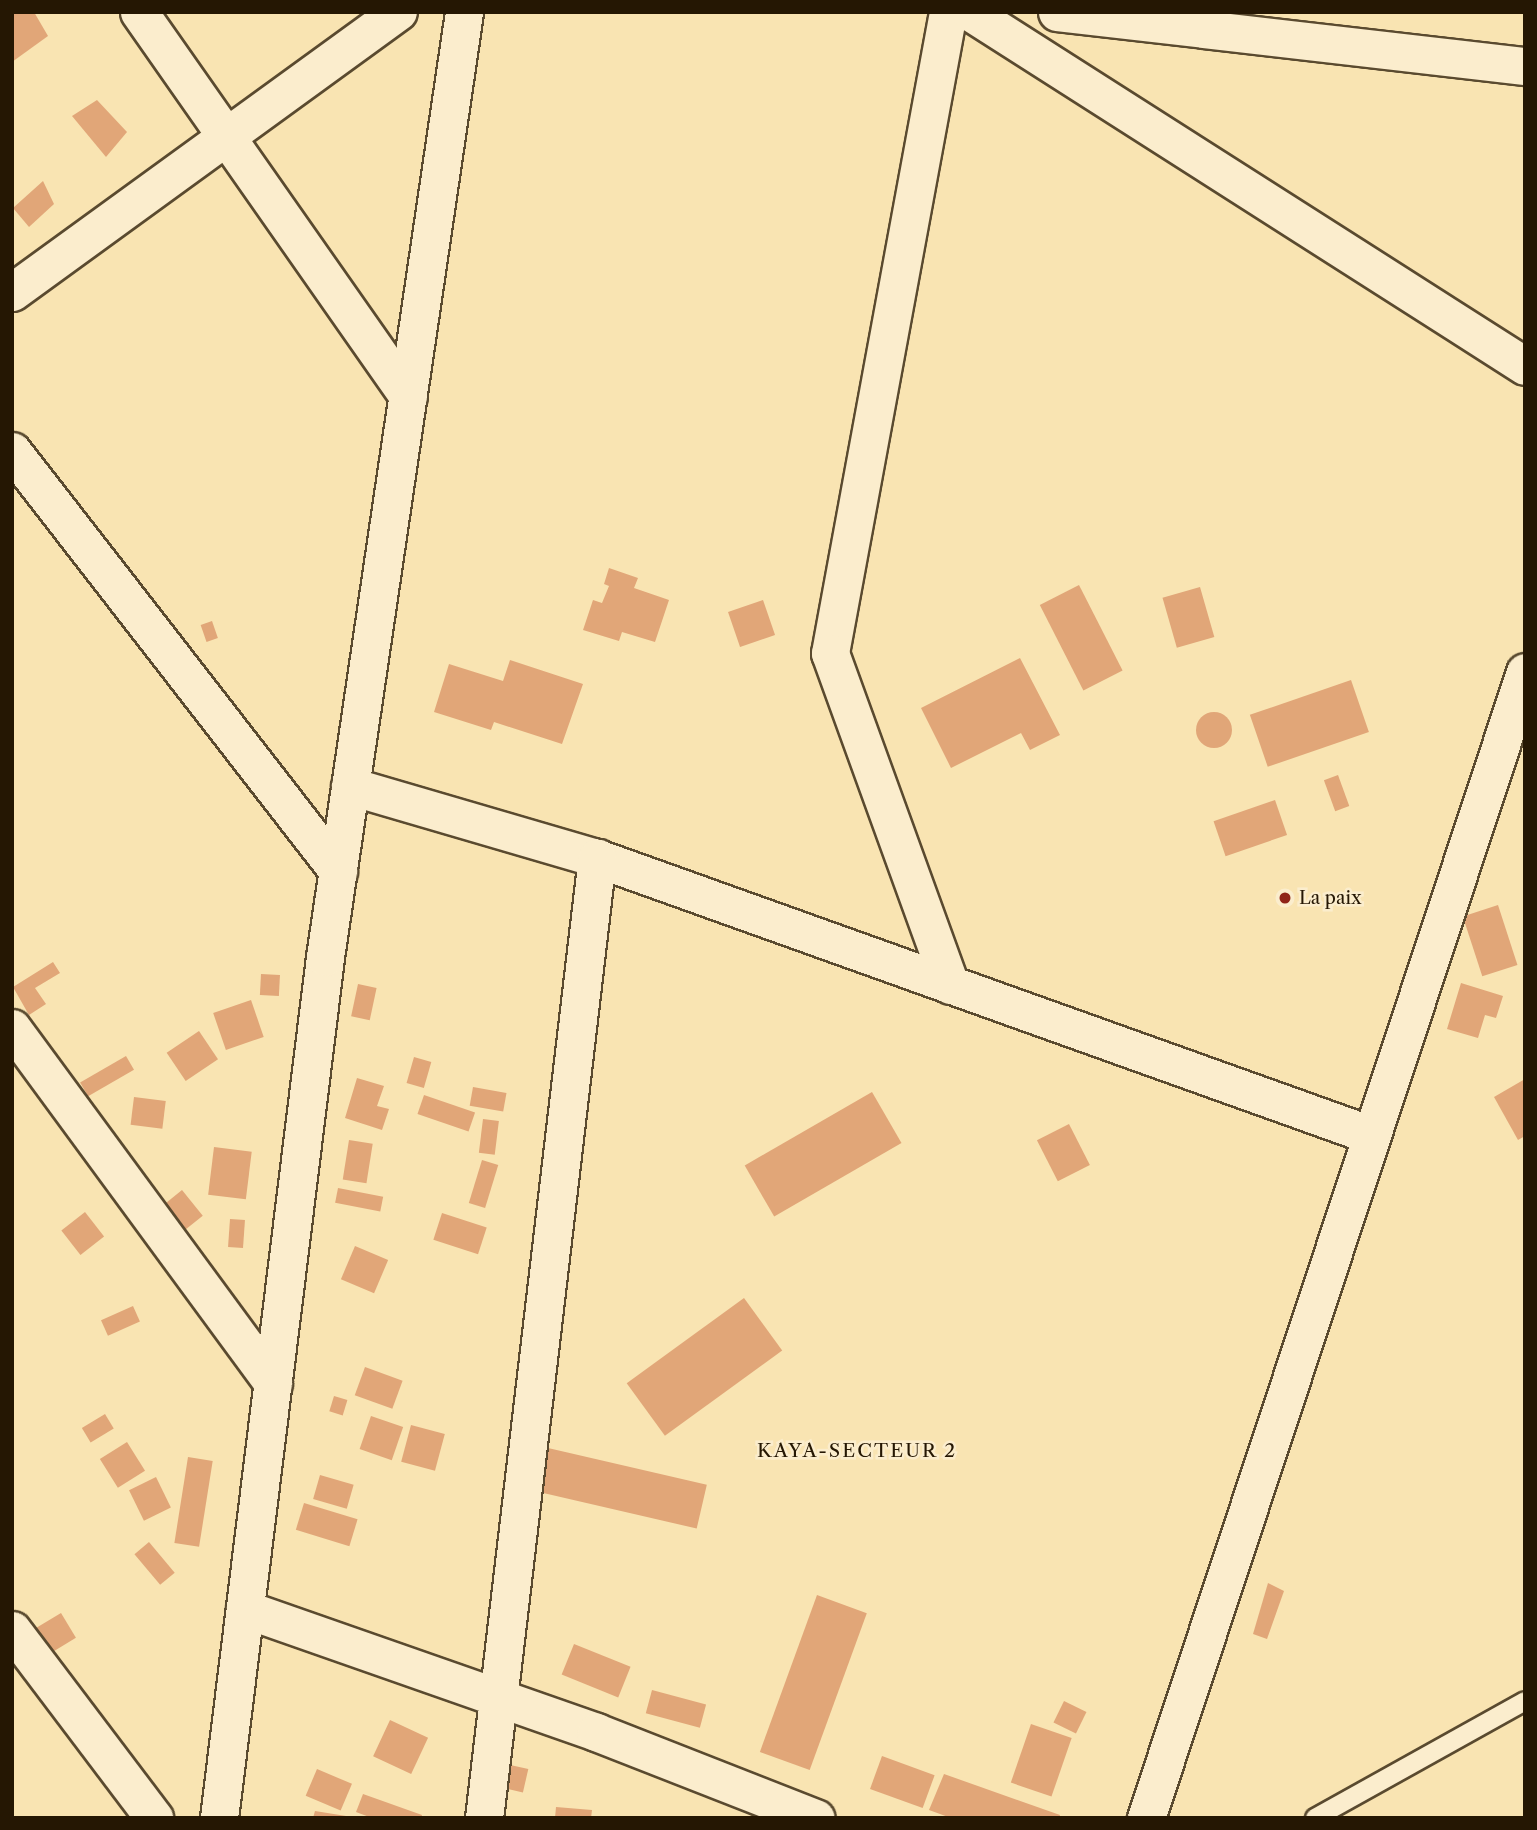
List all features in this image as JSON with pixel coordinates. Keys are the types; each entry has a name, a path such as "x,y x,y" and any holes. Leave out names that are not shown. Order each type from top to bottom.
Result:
{"street":[{"path":"139,12 408,396"},
{"path":"12,292 398,12"},
{"path":"219,1818 338,871 464,12"},
{"path":"948,12 830,653 950,985"},
{"path":"970,12 1525,366"},
{"path":"1058,12 1525,66"},
{"path":"12,451 338,871"},
{"path":"1146,1818 1525,672"},
{"path":"350,786 597,858 1371,1135"},
{"path":"484,1818 597,858"},
{"path":"12,1028 272,1383"},
{"path":"245,1609 596,1732 816,1818"},
{"path":"12,1630 154,1818"}],"lane":[{"path":"1315,1818 1525,1702"}],"building":[{"path":"12,12 34,12 48,36 12,62"},
{"path":"97,100 127,132 106,157 72,116"},
{"path":"43,181 54,204 29,227 13,208"},
{"path":"609,568 638,578 634,588 669,600 655,642 622,632 619,641 583,630 593,600 602,603 609,586 604,584"},
{"path":"1079,585 1123,671 1083,691 1040,605"},
{"path":"1200,587 1214,637 1177,648 1163,598"},
{"path":"763,600 775,635 740,647 728,612"},
{"path":"212,621 218,638 207,642 201,625"},
{"path":"1020,658 1060,735 1030,750 1021,733 951,768 921,708"},
{"path":"510,660 583,684 562,744 494,722 491,730 434,712 449,664 503,681"},
{"path":"1351,680 1369,732 1268,767 1250,715"},
{"path":"1214,712 1227,717 1232,730 1227,743 1214,748 1201,743 1196,730 1201,717"},
{"path":"1338,775 1349,806 1335,811 1324,780"},
{"path":"1275,800 1287,835 1226,856 1214,821"},
{"path":"1498,905 1517,965 1482,976 1463,916"},
{"path":"53,962 60,973 35,988 46,1004 29,1015 13,987"},
{"path":"261,974 280,975 279,996 260,995"},
{"path":"1461,983 1503,996 1496,1018 1485,1015 1478,1038 1447,1029"},
{"path":"358,984 377,988 370,1020 351,1016"},
{"path":"251,1000 264,1037 226,1050 213,1013"},
{"path":"199,1031 218,1059 186,1081 167,1053"},
{"path":"126,1056 134,1070 88,1096 80,1082"},
{"path":"414,1057 431,1062 424,1088 407,1083"},
{"path":"357,1078 384,1086 377,1106 389,1109 382,1130 345,1118"},
{"path":"1525,1079 1525,1136 1518,1140 1494,1097"},
{"path":"473,1087 506,1093 503,1112 470,1106"},
{"path":"872,1092 902,1143 774,1217 745,1166"},
{"path":"424,1095 475,1113 469,1131 417,1114"},
{"path":"134,1097 166,1101 162,1129 131,1125"},
{"path":"483,1119 499,1121 495,1155 479,1153"},
{"path":"1069,1124 1090,1165 1058,1181 1037,1140"},
{"path":"349,1140 373,1144 366,1183 343,1180"},
{"path":"214,1147 252,1152 246,1199 208,1195"},
{"path":"482,1160 498,1165 485,1208 469,1203"},
{"path":"338,1188 383,1197 380,1212 335,1203"},
{"path":"182,1190 203,1216 185,1230 164,1204"},
{"path":"85,1212 104,1236 80,1255 61,1230"},
{"path":"442,1213 487,1228 478,1254 433,1240"},
{"path":"230,1219 245,1220 243,1248 228,1247"},
{"path":"355,1246 388,1260 374,1293 341,1279"},
{"path":"744,1298 782,1351 665,1436 627,1383"},
{"path":"133,1306 140,1322 108,1336 101,1320"},
{"path":"365,1367 403,1381 392,1409 355,1395"},
{"path":"334,1396 347,1400 343,1415 329,1411"},
{"path":"105,1414 114,1429 91,1442 82,1428"},
{"path":"371,1416 403,1427 392,1460 360,1449"},
{"path":"411,1425 445,1434 435,1471 401,1462"},
{"path":"127,1442 145,1471 118,1488 100,1459"},
{"path":"548,1448 707,1485 697,1529 538,1492"},
{"path":"188,1457 213,1461 199,1547 174,1543"},
{"path":"320,1475 354,1485 347,1509 313,1499"},
{"path":"156,1477 171,1508 144,1521 129,1490"},
{"path":"304,1503 358,1519 349,1546 296,1530"},
{"path":"149,1542 175,1573 160,1585 134,1554"},
{"path":"1268,1583 1284,1591 1267,1639 1253,1634"},
{"path":"817,1595 867,1613 810,1770 760,1752"},
{"path":"61,1613 76,1638 46,1656 31,1631"},
{"path":"574,1644 631,1667 618,1697 562,1675"},
{"path":"652,1690 706,1704 700,1728 646,1713"},
{"path":"1064,1701 1086,1712 1076,1734 1053,1723"},
{"path":"390,1720 428,1738 411,1774 373,1756"},
{"path":"1031,1724 1072,1738 1051,1797 1011,1783"},
{"path":"882,1756 935,1775 923,1808 870,1789"},
{"path":"502,1763 528,1769 523,1792 497,1786"},
{"path":"317,1769 352,1784 341,1811 306,1796"},
{"path":"944,1774 1060,1815 1059,1818 951,1818 929,1810"},
{"path":"363,1794 422,1815 421,1818 372,1818 356,1812"},
{"path":"556,1807 592,1810 591,1818 555,1818"},
{"path":"315,1811 346,1816 346,1818 313,1818"}],"place":[{"name":"La paix","path":"1285,898"}],"district":[{"name":"KAYA-SECTEUR 2","path":"857,1451"}]}
